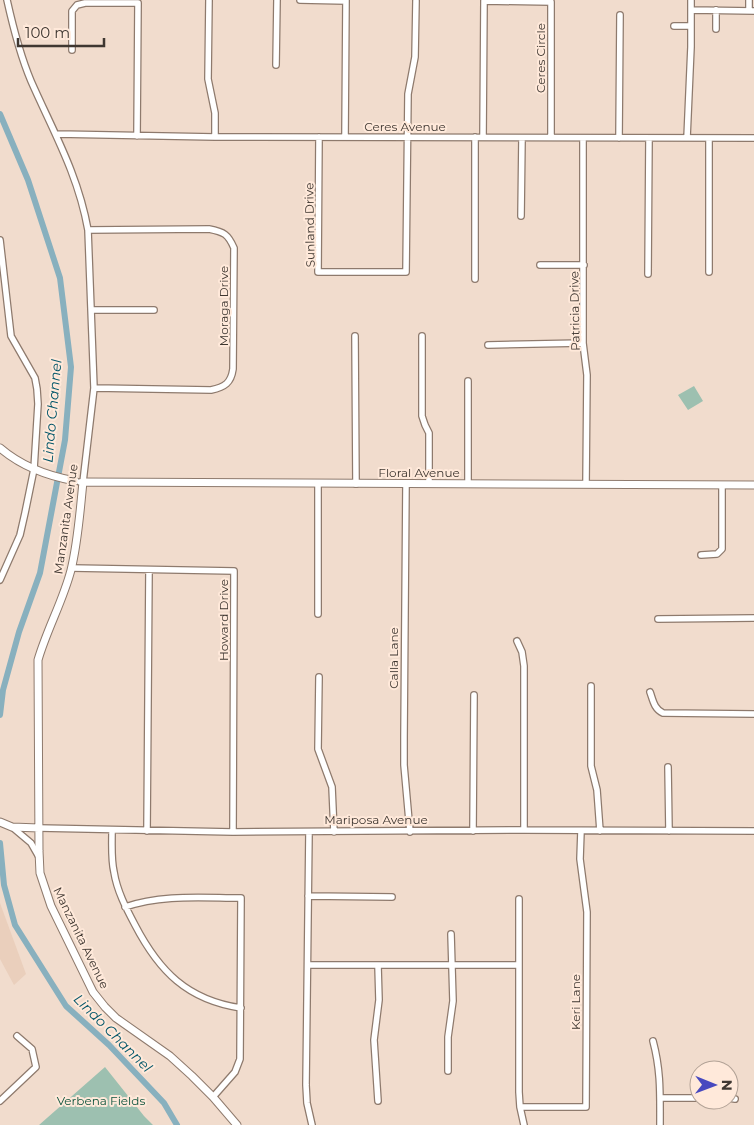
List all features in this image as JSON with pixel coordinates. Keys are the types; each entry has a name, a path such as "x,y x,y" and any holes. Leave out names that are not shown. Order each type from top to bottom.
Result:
{"street":[{"name":"Manzanita Avenue","path":"7,0 22,57 31,81 57,134 84,206 88,230 92,310 94,388 79,482 72,568 38,660 40,873 51,906 93,992 116,1018 170,1056 213,1096 237,1125"},
{"path":"209,0 208,79 215,113 215,137"},
{"path":"276,65 277,0"},
{"path":"300,0 346,0 345,138"},
{"path":"687,138 689,128 688,91 691,0"},
{"path":"691,10 752,11 749,0"},
{"path":"407,138 408,94 416,58 416,1"},
{"name":"Ceres Circle","path":"483,137 484,1 551,2 551,137"},
{"path":"72,50 72,11 77,5 84,3 138,3 137,136"},
{"path":"716,10 716,29"},
{"path":"619,138 620,15"},
{"path":"674,26 691,26"},
{"name":"Ceres Avenue","path":"57,134 345,138 754,138"},
{"name":"Sunland Drive","path":"319,137 318,272 406,272 407,138"},
{"path":"475,137 475,279"},
{"path":"521,216 522,138"},
{"name":"Patricia Drive","path":"583,138 583,343 587,374 586,484"},
{"path":"648,274 649,138"},
{"path":"709,138 709,272"},
{"name":"Moraga Drive","path":"88,230 209,229 220,231 230,238 234,248 232,379 223,387 211,390 94,388"},
{"path":"0,240 2,287 11,336 30,367 38,388 34,469 20,535 0,580"},
{"path":"540,265 584,264"},
{"path":"92,310 154,310"},
{"path":"355,336 356,484"},
{"path":"422,336 422,416 424,425 430,433 429,484"},
{"path":"488,345 583,343"},
{"path":"468,381 468,484"},
{"name":"Floral Avenue","path":"0,448 11,458 44,474 79,482 754,485"},
{"path":"318,484 318,614"},
{"name":"Calla Lane","path":"406,484 404,765 410,832"},
{"path":"701,555 717,554 722,549 722,485"},
{"name":"Howard Drive","path":"72,568 234,571 233,832"},
{"path":"147,831 149,570"},
{"path":"658,619 754,618"},
{"path":"517,641 522,652 524,666 524,830"},
{"path":"319,677 318,749 332,787 334,832"},
{"path":"591,686 591,766 597,790 600,831"},
{"path":"650,692 656,707 663,713 754,714"},
{"path":"473,831 474,694"},
{"path":"668,767 669,831"},
{"name":"Mariposa Avenue","path":"0,822 12,827 147,831 754,831"},
{"path":"12,827 31,844 39,857"},
{"path":"112,830 113,870 117,888 148,950 160,966 176,982 207,1000 240,1008"},
{"name":"Keri Lane","path":"520,1107 586,1107 587,912 580,859 581,831"},
{"path":"309,832 306,1085 307,1103 312,1125"},
{"path":"308,896 392,897"},
{"path":"125,907 141,901 167,898 242,898 240,1059 235,1072 213,1096"},
{"path":"519,899 520,1107 524,1125"},
{"path":"448,1071 448,1037 453,1001 452,934"},
{"path":"308,966 518,965"},
{"path":"378,966 379,1000 374,1040 378,1101"},
{"path":"0,1101 36,1067 32,1049 17,1036"},
{"path":"653,1041 659,1064 660,1125"},
{"path":"660,1098 689,1098"}],"shaded area":[{"path":"0,903 26,974 14,985 0,959"}],"green space":[{"path":"694,386 703,401 688,410 678,395"},
{"name":"Verbena Fields","path":"105,1067 153,1125 39,1125"}],"waterway":[{"name":"Lindo Channel","path":"0,114 28,180 60,278 71,367 65,440 40,573 19,632 3,690 0,715"},
{"name":"Lindo Channel","path":"0,843 4,885 15,925 66,1006 109,1045 164,1103 177,1125"}]}
